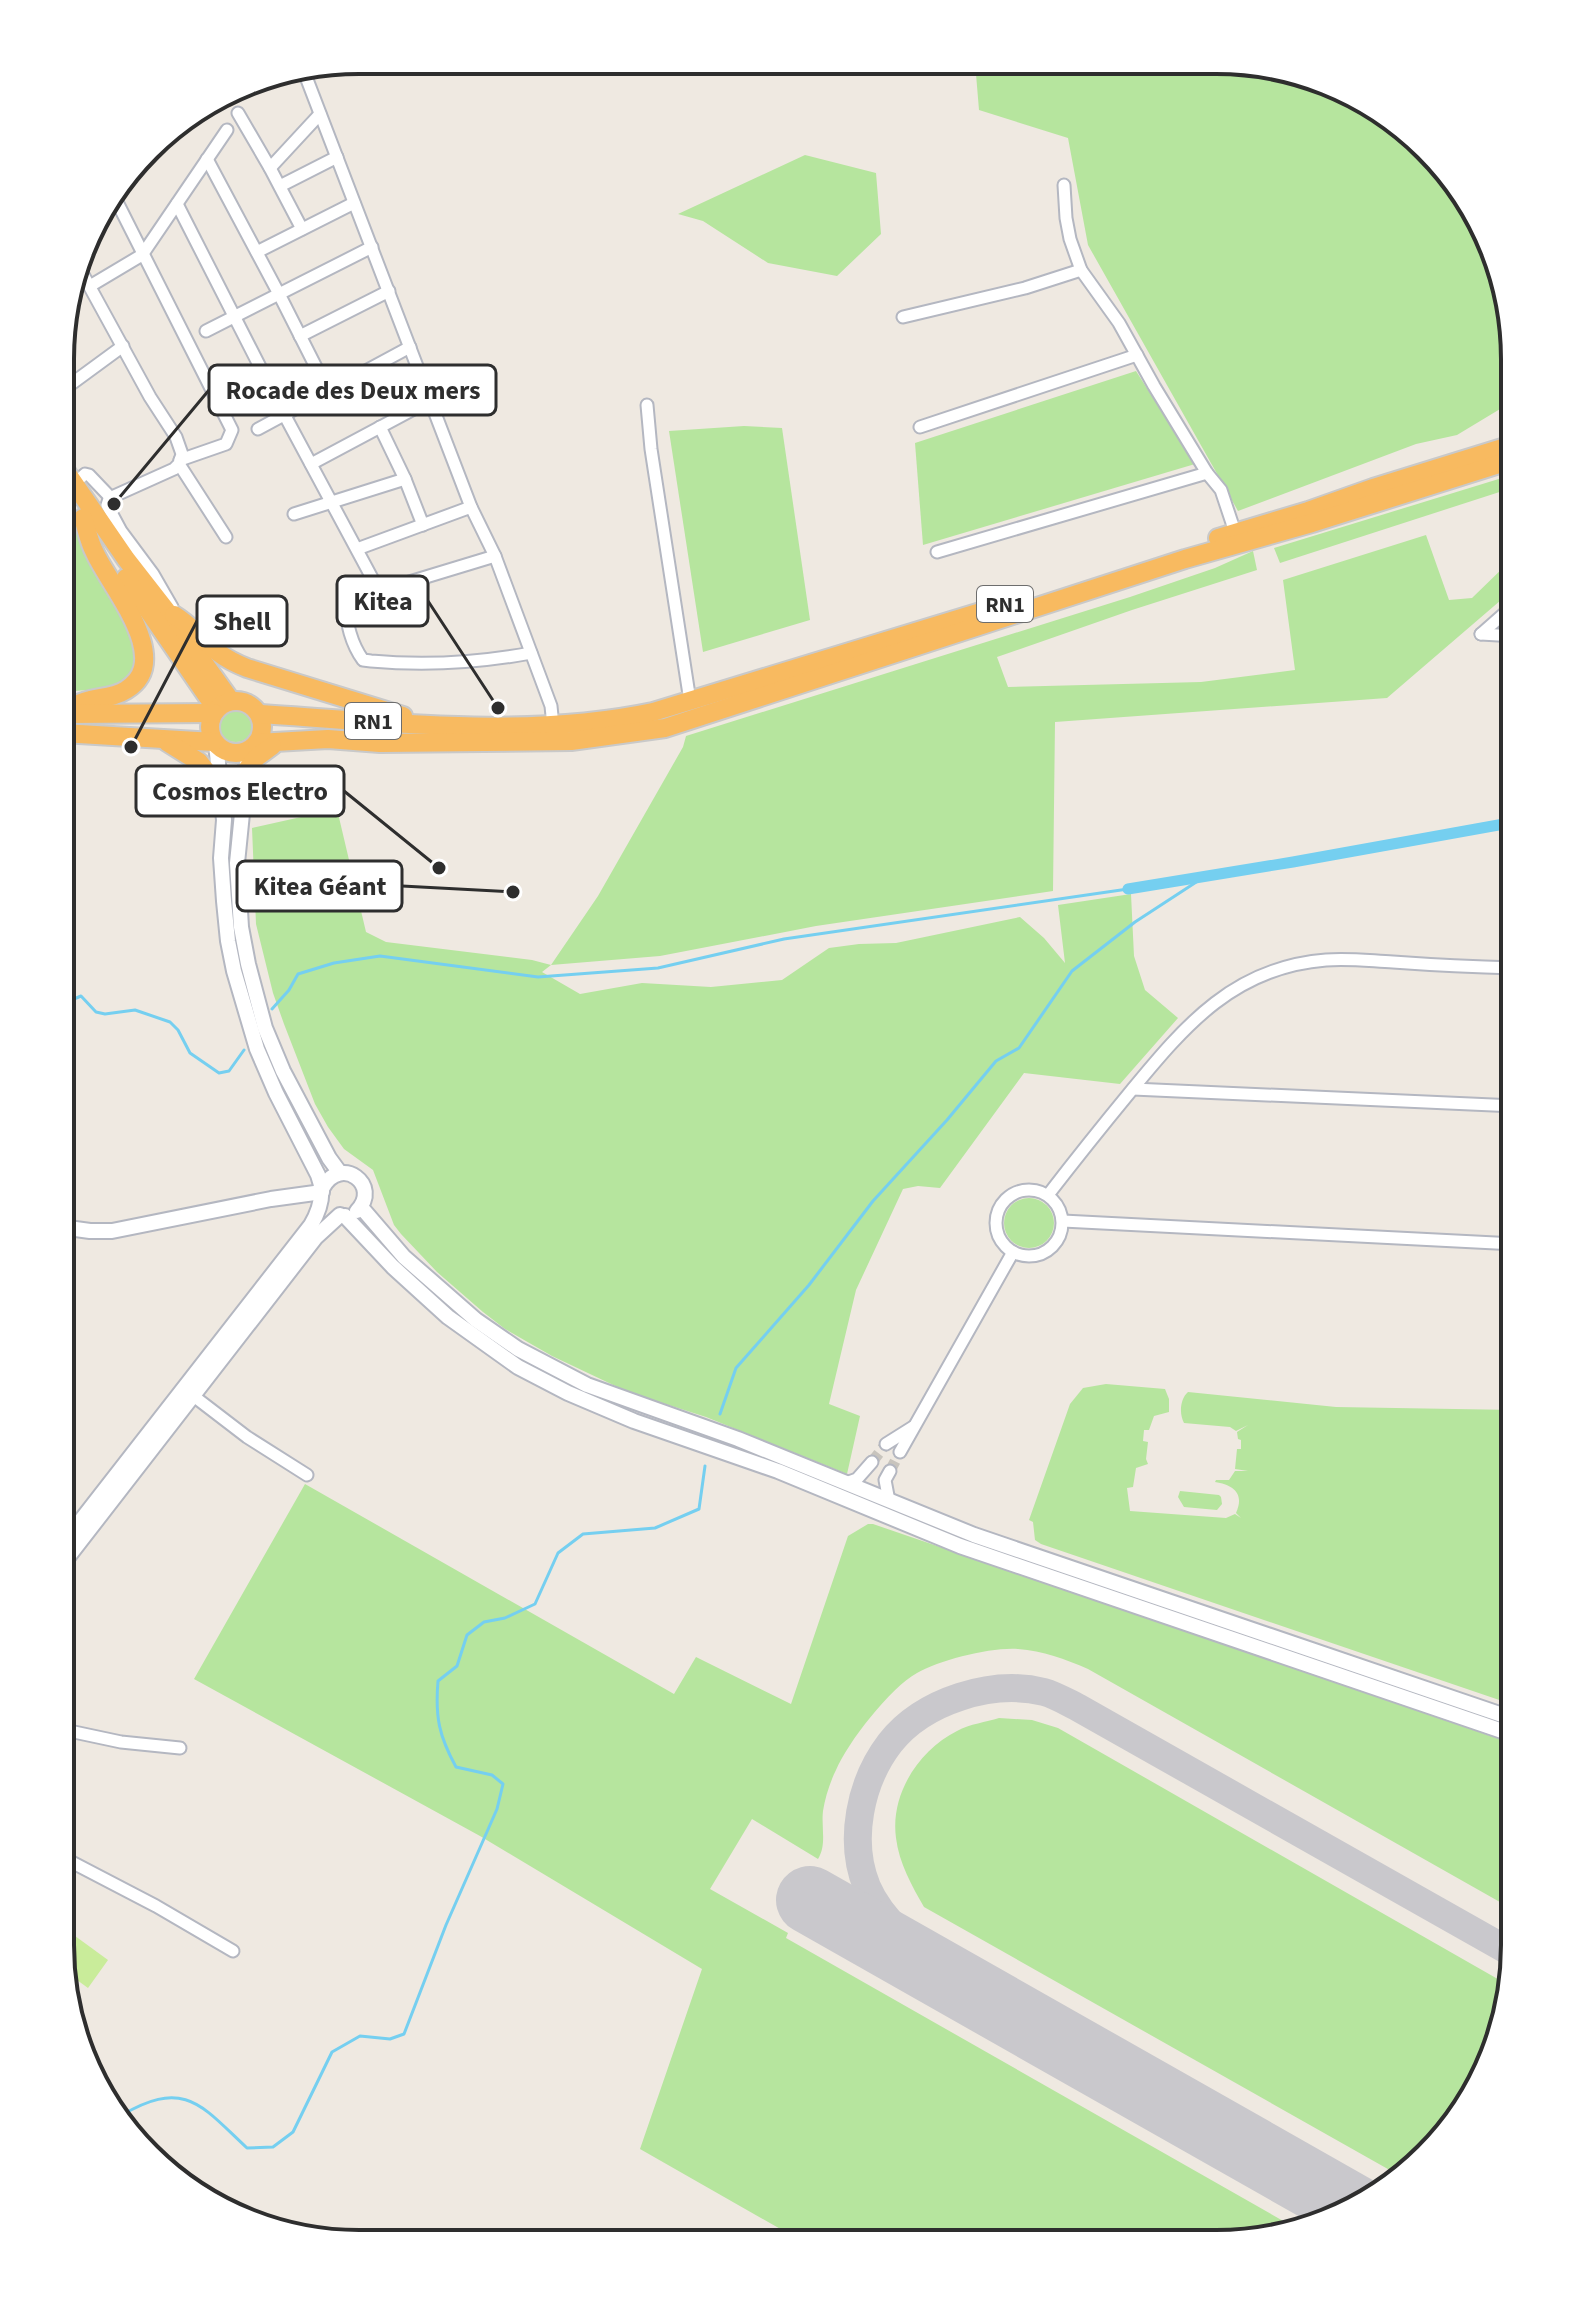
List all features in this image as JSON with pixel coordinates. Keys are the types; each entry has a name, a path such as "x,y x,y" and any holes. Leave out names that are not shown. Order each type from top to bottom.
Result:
{"highway":[{"name":"RN1","path":"74,713 220,708 244,702 253,706 259,714 425,724 553,726 631,717 1308,511 1501,448"},
{"name":"RN1","path":"74,734 215,743 225,751 235,753 280,741 571,741 665,728 1185,559 1501,463"},
{"path":"74,492 172,613 220,708"},
{"path":"74,497 95,553 141,637 145,659 140,677 127,690 74,707"},
{"path":"83,518 220,708"},
{"path":"172,613 188,623 230,661 425,724"},
{"path":"215,743 210,727 220,708"},
{"path":"254,746 262,728 259,714"},
{"path":"161,739 199,762 220,789"},
{"path":"245,772 264,751 280,741"}],"street":[{"path":"307,79 429,401 471,507 495,556 551,706 553,726"},
{"path":"238,113 302,229"},
{"path":"270,168 320,114"},
{"path":"90,286 142,255 227,130"},
{"path":"280,186 337,157"},
{"path":"207,159 328,391"},
{"path":"1064,185 1070,239 1081,270 1119,323 1207,473 1221,490 1235,532"},
{"path":"257,252 354,203"},
{"path":"177,204 379,591"},
{"path":"119,206 232,430 226,444 180,462 161,475 111,498 107,505 153,574 172,613"},
{"path":"206,331 372,247"},
{"path":"903,317 1025,288 1081,270"},
{"path":"86,279 150,397 176,437 182,454 180,462 226,537"},
{"path":"300,336 389,291"},
{"path":"74,382 123,346"},
{"path":"258,429 410,347"},
{"path":"920,427 1137,355"},
{"path":"311,464 429,401"},
{"path":"647,405 690,701"},
{"path":"380,427 423,525"},
{"path":"937,552 1207,473"},
{"path":"74,482 85,474 89,475 111,498"},
{"path":"294,514 405,479"},
{"path":"357,549 471,507"},
{"path":"495,556 350,600 347,604 347,621 357,652 363,660 422,665 492,660 531,653"},
{"path":"1501,616 1481,634 1501,635"},
{"path":"215,743 224,820 221,858 228,941 241,999 257,1049 330,1211 342,1216 448,1317 494,1351 542,1380 634,1421 733,1454 941,1539 1001,1552"},
{"path":"254,746 245,772 237,863 241,927 248,964 265,1028 283,1071 340,1173"},
{"path":"1048,1195 1161,1054 1210,1005 1247,983 1292,965 1329,960 1501,968"},
{"path":"1133,1089 1501,1105"},
{"path":"74,1530 188,1392 316,1237 342,1216 354,1213 361,1207 365,1191 360,1181 351,1174 340,1173 329,1178 311,1225 188,1392 74,1548"},
{"path":"1027,1190 1038,1191 1048,1195 1058,1207 1063,1221 1058,1241 1033,1256 1013,1252 1005,1245 999,1236 997,1215 1008,1197 1027,1190"},
{"path":"74,1229 112,1231 271,1199 322,1192"},
{"path":"361,1207 404,1257 455,1304 496,1335 541,1362 610,1394 738,1439 945,1525 1001,1552 1501,1730"},
{"path":"1063,1221 1501,1243"},
{"path":"900,1452 1013,1252"},
{"path":"188,1392 247,1437 307,1475"},
{"path":"886,1444 914,1427"},
{"path":"846,1483 857,1479 872,1462"},
{"path":"861,1490 887,1476 889,1501"},
{"path":"1017,1558 1501,1715"},
{"path":"74,1732 121,1742 180,1748"},
{"path":"74,1863 233,1951"}],"green space":[{"path":"976,74 1216,74 1271,79 1307,89 1358,112 1404,145 1430,171 1472,233 1486,268 1499,322 1501,408 1457,435 1416,444 1238,511 1088,245 1068,138 979,110"},
{"path":"805,155 876,173 881,234 837,276 768,263 703,221 678,214"},
{"path":"1136,371 1195,464 923,545 915,443"},
{"path":"744,426 782,428 810,620 703,652 669,431"},
{"path":"1501,478 1501,492 1280,563 1274,548"},
{"path":"74,521 88,557 129,630 135,661 134,684 74,691"},
{"path":"1426,535 1449,600 1472,598 1501,570 1501,600 1387,698 1055,722 1053,891 816,926 660,956 551,965 598,896 683,747 686,736 1130,597 1215,568 1253,551 1257,570 997,657 1008,687 1201,682 1295,670 1283,580"},
{"path":"236,706 249,711 254,724 249,737 236,742 223,737 218,724 223,711"},
{"path":"337,809 366,932 386,942 551,965 542,972 580,994 642,983 711,987 782,980 829,948 896,943 1020,917 1044,938 1065,963 1058,905 1131,894 1134,956 1145,990 1178,1018 1120,1084 1024,1073 940,1188 918,1186 903,1189 856,1290 829,1404 860,1416 847,1474 706,1417 628,1392 552,1356 505,1329 483,1312 437,1272 401,1234 394,1225 373,1170 344,1149 315,1104 284,1024 256,924 252,828"},
{"path":"1029,1198 1047,1205 1054,1223 1047,1241 1029,1248 1011,1241 1004,1223 1011,1205"},
{"path":"1106,1384 1165,1389 1169,1399 1169,1412 1154,1416 1149,1430 1144,1430 1143,1441 1148,1442 1148,1464 1136,1468 1133,1487 1127,1488 1130,1511 1226,1518 1235,1514 1241,1518 1236,1513 1238,1495 1227,1485 1215,1482 1229,1480 1235,1471 1248,1471 1235,1469 1237,1449 1241,1449 1237,1432 1248,1425 1236,1431 1230,1427 1184,1423 1181,1407 1188,1392 1336,1407 1501,1410 1501,1701 1035,1540 1033,1522 1029,1520 1070,1404 1083,1388"},
{"path":"305,1484 674,1694 696,1657 791,1704 848,1536 873,1524 1501,1740 1501,1903 1079,1665 1036,1652 1007,1649 966,1655 927,1668 906,1680 883,1703 842,1758 825,1801 822,1848 818,1859 752,1819 710,1889 788,1933 786,1938 1284,2221 1253,2228 1216,2230 782,2230 640,2149 702,1969 480,1836 194,1679"},
{"path":"1180,1491 1219,1495 1222,1504 1217,1510 1184,1507 1178,1497"},
{"path":"999,1718 1032,1720 1058,1728 1499,1980 1486,2036 1472,2071 1430,2133 1390,2170 924,1907 900,1856 895,1822 898,1805 919,1762 943,1739 967,1727"},
{"path":"74,1935 108,1960 88,1988 76,1979"}],"waterway":[{"path":"1128,889 1501,825"},
{"path":"720,1414 736,1368 809,1285 873,1201 996,1061 1019,1048 1072,971 1135,922 1204,877"},
{"path":"272,1009 298,974 334,963 380,956 538,977 658,968 784,939 1128,889"},
{"path":"74,999 81,996 96,1012 105,1014 135,1010 170,1022 190,1053 219,1073 229,1071 244,1050"},
{"path":"128,2112 144,2104 177,2098 204,2109 247,2148 273,2147 293,2132 332,2052 360,2036 390,2039 404,2034 446,1925 497,1809 503,1784 492,1775 456,1767 440,1726 438,1681 457,1666 467,1635 484,1622 505,1618 535,1604 558,1553 583,1534 655,1528 699,1509 705,1466"}],"taxiway":[{"path":"963,1987 909,1942 875,1902 861,1869 858,1851 860,1812 871,1775 890,1743 904,1728 921,1715 960,1697 1003,1689 1044,1692 1077,1707 1501,1947"}],"runway":[{"path":"810,1900 1341,2201"}],"tunnel":[{"path":"872,1462 886,1444"},
{"path":"890,1471 900,1452"}],"place":[{"name":"Rocade des Deux mers","path":"114,504"},
{"name":"Kitea","path":"498,708"},
{"name":"Shell","path":"131,747"},
{"name":"Cosmos Electro","path":"439,868"},
{"name":"Kitea Géant","path":"513,892"}]}
